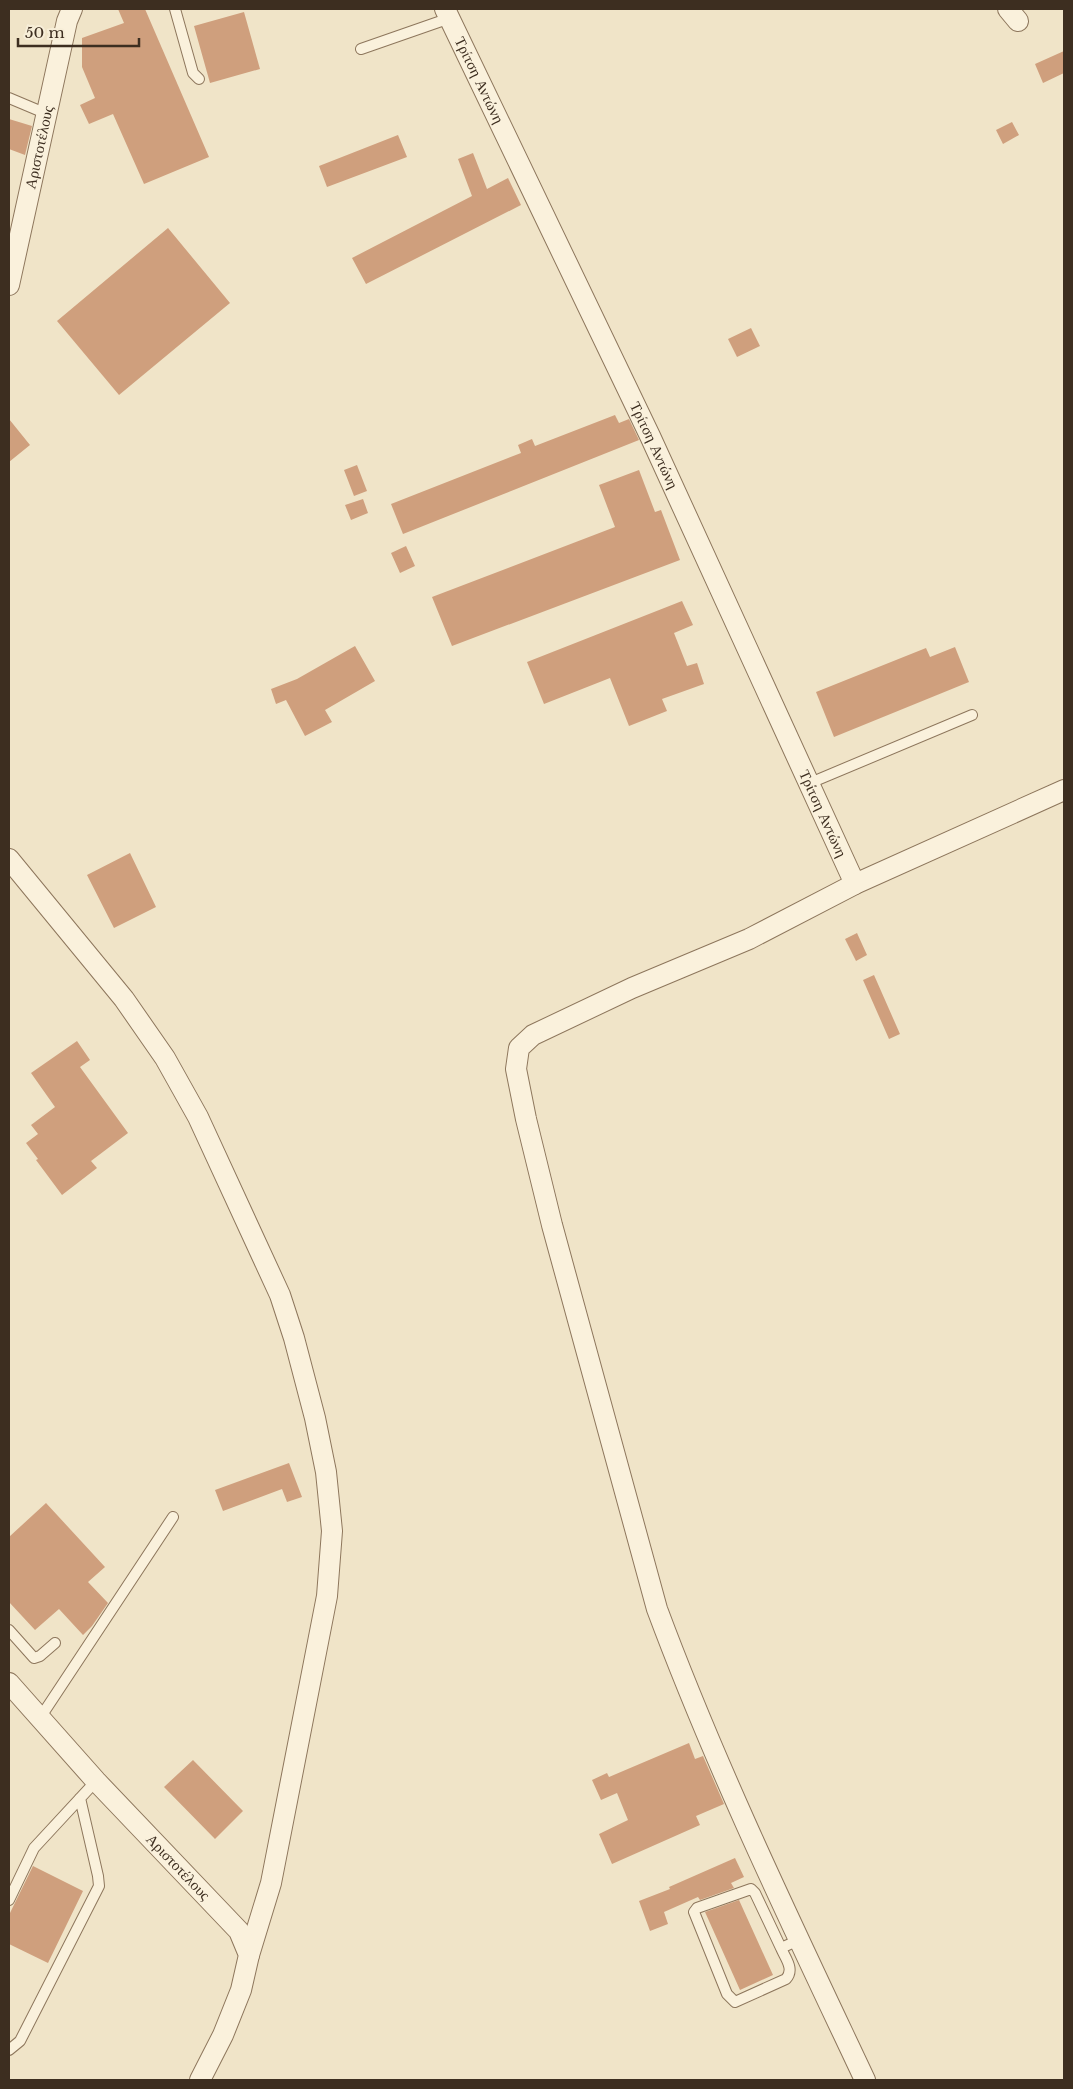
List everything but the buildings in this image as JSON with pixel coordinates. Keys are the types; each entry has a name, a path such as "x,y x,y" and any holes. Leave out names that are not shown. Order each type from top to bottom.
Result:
{"street":[{"name":"Αριστοτέλους","path":"9,285 67,21 72,9"},
{"name":"Τρίτση Αντώνη","path":"448,14 593,316 855,884"},
{"path":"865,2080 790,1944 678,1666 657,1609 552,1225 516,1069 518,1048 533,1035 632,988 749,939 855,884 1064,790"},
{"path":"9,859 124,999 165,1058 198,1117 280,1295 294,1338 315,1418 326,1472 332,1531 327,1596 272,1883 249,1955 241,1990 200,2080"},
{"name":"Αριστοτέλους","path":"9,1682 96,1781 225,1915 238,1931 249,1955"}],"lane":[{"path":"175,9 193,74 199,79"},
{"path":"361,49 448,14"},
{"path":"9,98 46,114"},
{"path":"810,783 972,714"},
{"path":"40,1718 172,1517"},
{"path":"9,1630 34,1658 40,1656 55,1642"},
{"path":"9,1900 34,1848 96,1781"},
{"path":"9,2050 20,2041 98,1886 98,1876 80,1798"},
{"path":"751,1889 790,1944 790,1967 789,1975 786,1979 735,2002 728,1994 694,1912 697,1908 751,1889"}]}
